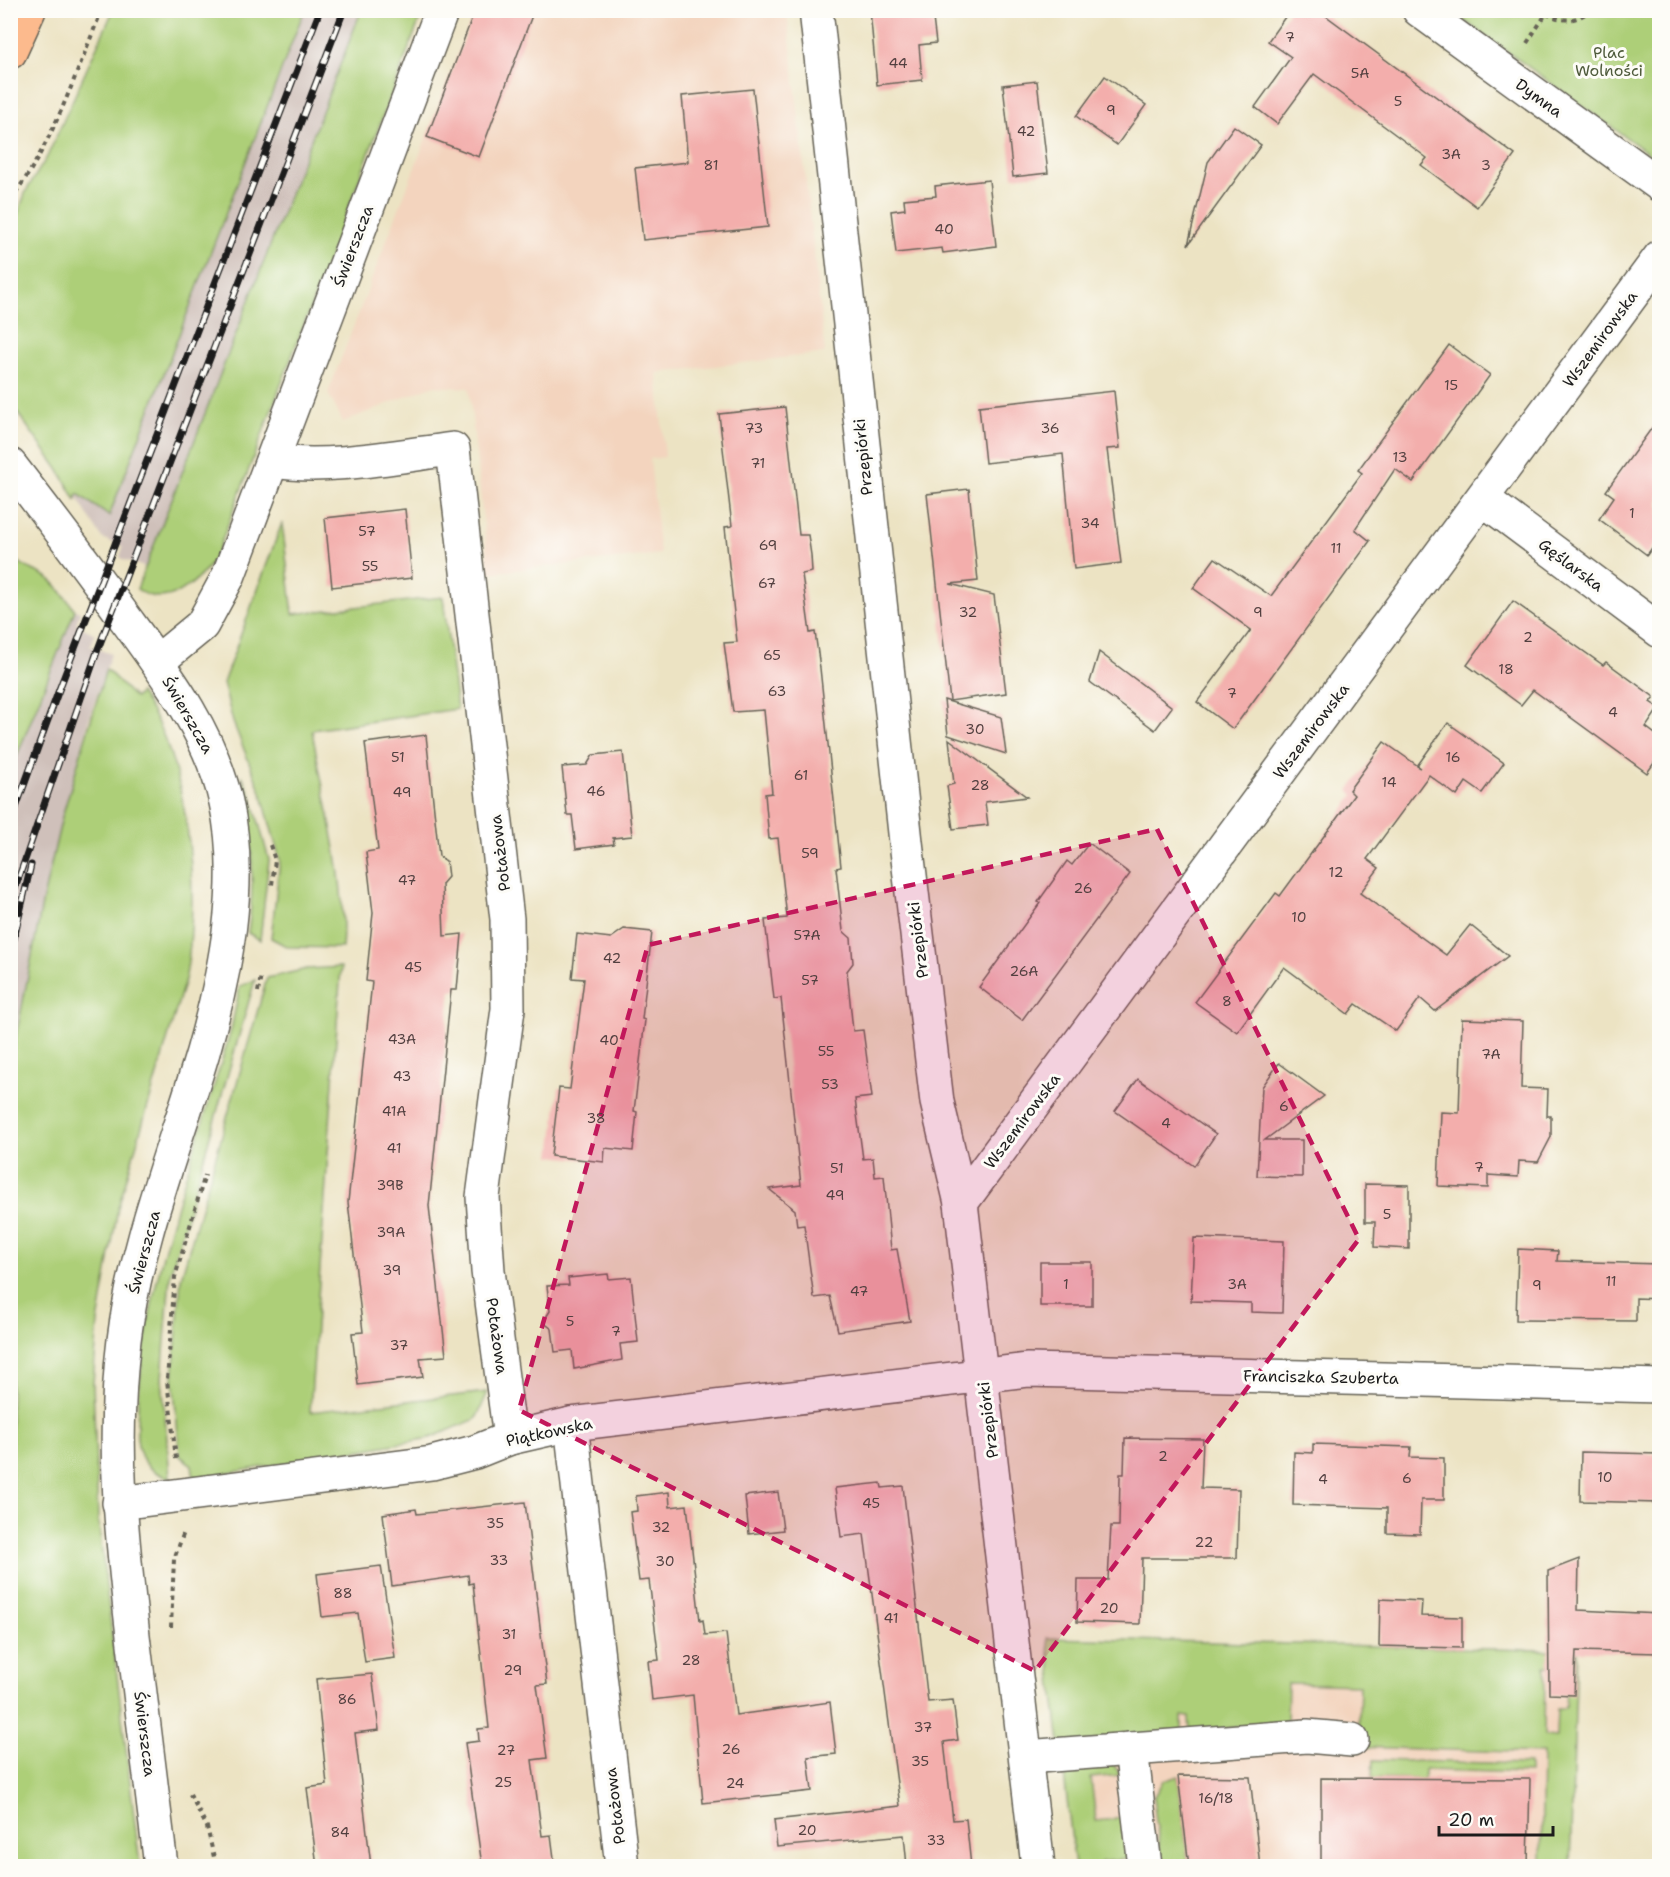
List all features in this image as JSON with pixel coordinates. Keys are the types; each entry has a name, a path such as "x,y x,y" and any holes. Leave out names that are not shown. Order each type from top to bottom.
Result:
{"main road":[{"path":"10,52 29,10"}],"street":[{"name":"Świerszcza","path":"157,662 190,637 211,611 228,577 442,10"},
{"name":"Przepiórki","path":"816,10 906,842 936,1090 961,1203 983,1376 1038,1866"},
{"name":"Dymna","path":"1419,10 1659,185"},
{"name":"Wszemirowska","path":"961,1203 1483,499 1659,257"},
{"name":"Potażowa","path":"272,461 294,464 453,449 507,919 508,1009 483,1197 488,1270 510,1438"},
{"name":"Świerszcza","path":"10,465 73,546 157,662 208,745 227,805 232,878 224,960 214,1007 143,1251 124,1335 118,1421 119,1503 162,1866"},
{"name":"Gęślarska","path":"1483,499 1659,631"},
{"name":"Franciszka Szuberta","path":"983,1376 1029,1370 1659,1386"},
{"name":"Piątkowska","path":"119,1503 432,1463 475,1452 510,1438 571,1425 983,1376"},
{"name":"Potażowa","path":"571,1425 622,1866"},
{"path":"1026,1757 1307,1736 1352,1740"},
{"path":"1131,1749 1146,1866"}],"path":[{"path":"10,200 26,181 40,154 102,10"},
{"path":"1546,15 1561,21 1574,20 1591,10"},
{"path":"268,838 274,860 271,894"},
{"path":"257,995 262,973"},
{"path":"178,1463 174,1456 167,1380 175,1277 208,1164"},
{"path":"171,1636 174,1558 187,1522"},
{"path":"189,1791 207,1827 216,1866"}],"highlighted area":[{"path":"1157,829 1359,1239 1035,1671 519,1410 648,945"}],"shaded area":[{"path":"188,11 423,11 216,556 144,567 122,559 120,557 123,547 102,538 53,459"},
{"path":"475,11 787,11 825,353 657,373 665,457 650,459 660,554 489,573 469,388 432,386 343,422 328,393"},
{"path":"75,610 80,612 76,624 95,634 90,646 111,654 90,715 43,899 11,1063 11,771"},
{"path":"1047,1638 1577,1651 1570,1866 1075,1866"}],"green space":[{"path":"113,11 304,11 109,516 78,494 76,500 58,469 11,404 11,233 26,191 47,157"},
{"path":"361,11 423,11 216,556 202,575 182,590 160,597 148,595 137,589"},
{"name":"Plac Wolności","path":"1451,11 1659,11 1659,161"},
{"path":"282,523 293,614 443,597 457,709 312,730 338,867 343,922 342,948 288,947 271,938 280,860 261,792 233,722 223,683"},
{"path":"19,562 49,579 75,610 11,771 10,563"},
{"path":"106,669 135,698 140,693 157,722 171,755 181,792 191,868 192,906 186,976 118,1208 98,1322 93,1383 98,1518 140,1866 11,1866 11,1063 43,899 62,817"},
{"path":"242,775 252,798 269,860 260,940 248,933 252,893 252,854"},
{"path":"341,967 310,1412 488,1392 476,1419 430,1438 194,1479 192,1465 180,1456 173,1379 181,1278 267,978 307,969"},
{"path":"255,980 170,1275 162,1379 170,1478 156,1472 146,1464 137,1442 143,1359 150,1311 174,1216 231,1030 240,986"},
{"path":"1047,1638 1577,1651 1570,1866 1541,1866 1543,1753 1358,1747 1360,1685 1288,1683 1287,1722 1190,1732 1189,1717 1182,1716 1182,1732 1060,1744","holes":["1545,1666 1567,1667 1565,1708 1557,1708 1556,1737 1544,1736"]},
{"path":"1373,1760 1529,1764 1529,1773 1424,1770 1424,1779 1372,1778"},
{"path":"1113,1764 1121,1775 1091,1778 1096,1821 1125,1818 1130,1859 1101,1862 1101,1866 1075,1866 1063,1767"},
{"path":"1178,1776 1189,1866 1162,1866 1153,1798 1163,1781"}],"building":[{"path":"475,10 534,10 479,157 427,137"},
{"path":"870,10 932,10 936,43 919,45 922,80 877,85"},
{"path":"1290,10 1318,10 1515,155 1477,207 1421,165 1427,158 1314,74 1277,124 1255,107 1291,57 1268,41"},
{"path":"1105,76 1146,105 1117,145 1076,116"},
{"path":"1037,81 1048,173 1013,177 1003,85"},
{"path":"753,89 768,227 643,240 635,168 688,162 682,96"},
{"path":"1234,126 1261,145 1188,245 1208,162"},
{"path":"989,180 996,246 943,253 942,248 896,253 891,211 905,209 904,199 936,196 935,186"},
{"path":"1449,345 1490,375 1413,482 1395,469 1355,529 1370,541 1233,729 1197,702 1251,630 1193,588 1215,558 1271,596 1362,473 1358,470"},
{"path":"1114,391 1120,448 1107,449 1121,563 1074,569 1063,454 985,463 979,406"},
{"path":"785,407 799,535 808,535 811,555 812,572 802,574 810,633 815,632 820,668 841,867 836,868 843,931 851,938 853,963 847,971 853,1031 863,1030 872,1097 855,1099 863,1159 873,1158 875,1177 884,1176 891,1250 897,1249 910,1321 838,1331 830,1296 814,1298 804,1225 797,1226 795,1210 769,1189 801,1185 781,998 774,999 765,920 787,918 778,838 769,839 765,794 772,793 764,710 733,712 724,643 737,642 725,527 732,526 719,414"},
{"path":"1659,418 1659,538 1647,555 1599,519 1614,497 1606,491"},
{"path":"969,489 978,581 950,584 994,595 1006,693 950,701 927,494"},
{"path":"405,509 412,578 332,587 325,518"},
{"path":"1513,601 1603,665 1606,662 1654,697 1650,702 1659,708 1646,727 1659,737 1659,756 1647,773 1533,690 1521,705 1467,665"},
{"path":"1099,652 1172,707 1155,730 1090,682"},
{"path":"944,700 1001,717 1006,754 948,735"},
{"path":"1448,723 1504,763 1482,793 1466,782 1457,796 1429,775 1367,859 1379,868 1360,893 1446,955 1470,925 1508,956 1435,1011 1420,998 1396,1031 1356,1004 1348,1014 1284,967 1237,1032 1195,1002 1276,893 1280,896 1354,795 1349,790 1384,742 1417,765"},
{"path":"426,735 439,856 446,861 448,877 442,884 444,936 462,934 457,990 451,990 429,1206 446,1356 420,1358 423,1377 358,1385 352,1333 363,1332 348,1202 372,982 366,981 373,913 366,852 378,850 365,743"},
{"path":"949,739 1027,797 985,802 988,825 953,829 947,786 954,784"},
{"path":"623,752 632,836 613,838 614,844 576,849 572,815 567,815 562,767 587,765 593,755"},
{"path":"1089,843 1130,874 1022,1020 979,987 1040,903 1038,902 1067,861 1072,865"},
{"path":"624,929 652,932 642,1019 645,1020 634,1111 637,1112 633,1151 605,1148 604,1162 551,1156 559,1088 570,1089 584,979 572,978 577,934 611,938"},
{"path":"1462,1019 1523,1021 1521,1088 1548,1089 1547,1116 1551,1116 1551,1137 1538,1162 1519,1161 1518,1177 1488,1175 1488,1188 1438,1186 1441,1112 1459,1113"},
{"path":"1279,1063 1324,1096 1265,1140 1302,1140 1302,1177 1257,1176 1262,1087"},
{"path":"1138,1079 1216,1134 1194,1166 1115,1111"},
{"path":"1365,1184 1409,1185 1409,1249 1374,1247 1375,1222 1365,1222"},
{"path":"1194,1238 1284,1241 1282,1313 1251,1312 1251,1303 1191,1301"},
{"path":"1518,1249 1558,1251 1557,1261 1659,1264 1659,1299 1636,1298 1636,1321 1516,1320"},
{"path":"1040,1262 1092,1262 1092,1306 1040,1306"},
{"path":"608,1274 609,1279 631,1277 638,1342 620,1344 622,1360 574,1369 572,1350 555,1352 552,1329 543,1322 550,1311 547,1286 569,1285 568,1278"},
{"path":"1125,1438 1203,1439 1201,1488 1239,1489 1237,1558 1142,1558 1140,1624 1077,1622 1078,1580 1108,1580 1111,1526 1119,1526 1120,1474 1124,1474"},
{"path":"1313,1444 1411,1447 1410,1457 1444,1458 1444,1500 1421,1500 1420,1534 1387,1533 1387,1508 1293,1505 1294,1452 1313,1453"},
{"path":"1581,1452 1659,1454 1659,1503 1580,1501"},
{"path":"881,1483 882,1488 903,1486 928,1702 953,1700 958,1740 944,1742 953,1820 966,1819 971,1866 907,1866 904,1835 777,1847 774,1820 900,1806 864,1534 841,1537 835,1488"},
{"path":"669,1492 670,1507 687,1505 700,1621 703,1620 705,1635 726,1633 736,1715 830,1702 836,1754 808,1757 812,1791 703,1803 693,1695 652,1700 648,1661 659,1660 649,1580 639,1581 630,1512 637,1511 636,1496"},
{"path":"778,1492 783,1530 749,1534 745,1496"},
{"path":"525,1502 547,1684 537,1685 547,1758 532,1760 542,1836 551,1835 555,1866 482,1866 465,1743 479,1741 478,1729 489,1728 473,1583 469,1584 468,1575 392,1586 383,1514 416,1509 417,1514"},
{"path":"1579,1559 1578,1610 1659,1614 1659,1653 1576,1651 1574,1695 1549,1694 1548,1571"},
{"path":"381,1566 395,1658 365,1662 358,1613 322,1617 317,1574"},
{"path":"1380,1599 1422,1601 1421,1616 1462,1617 1462,1648 1379,1646"},
{"path":"372,1674 379,1730 355,1733 371,1866 317,1866 307,1788 327,1785 316,1679"},
{"path":"1178,1776 1250,1777 1260,1866 1189,1866"},
{"path":"1321,1778 1530,1779 1528,1866 1321,1866"}],"railway":[{"path":"10,824 57,695 320,10"},
{"path":"10,903 98,649 344,10"},
{"path":"10,956 31,865"}]}
